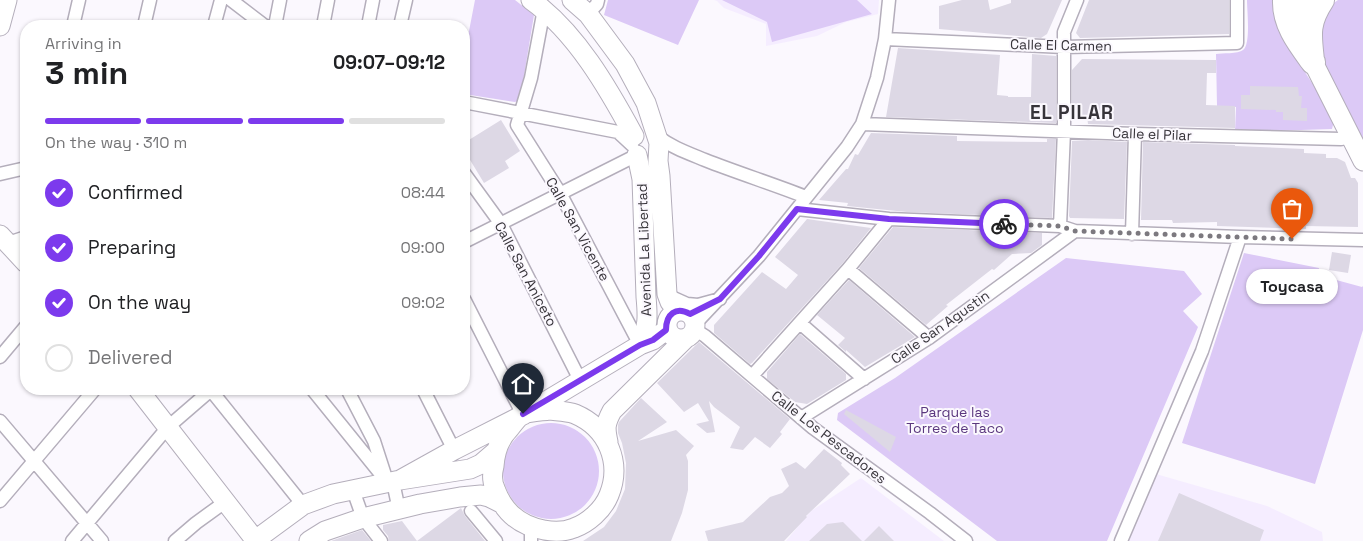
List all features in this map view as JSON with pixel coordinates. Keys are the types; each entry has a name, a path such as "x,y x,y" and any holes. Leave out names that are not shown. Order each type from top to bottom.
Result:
{"highway":[{"path":"1285,0 1285,8 1297,41 1313,62"},
{"path":"1313,62 1310,25 1314,12 1322,0"}],"street":[{"path":"0,26 7,0"},
{"path":"74,20 80,0"},
{"path":"145,20 150,0"},
{"path":"216,20 221,0"},
{"path":"231,0 256,20"},
{"path":"276,20 280,0"},
{"path":"323,20 328,0"},
{"path":"369,20 373,0"},
{"path":"401,20 406,0"},
{"name":"Avenida La Libertad","path":"572,0 593,7 646,103 657,142 667,294 682,325"},
{"path":"394,482 523,414 640,345 682,325 720,299 759,256 847,147 862,124 877,78 885,39 889,0"},
{"path":"1060,226 1064,131 1064,32 1077,0"},
{"name":"Calle El Carmen","path":"885,39 1064,48 1237,43 1237,0"},
{"path":"1302,0 1303,37 1313,62 1363,162"},
{"path":"520,113 530,78 537,5"},
{"name":"Avenida La Libertad","path":"537,5 573,39 615,102 634,146 642,179 648,314 647,328 640,345"},
{"path":"470,103 618,132 634,146 641,157 651,156 657,142 666,143 730,170 806,198"},
{"name":"Calle San Vicente","path":"520,113 517,125 560,194 640,345"},
{"name":"Calle el Pilar","path":"862,124 1135,134 1341,139 1351,137"},
{"path":"1132,234 1135,134"},
{"path":"470,239 560,194 634,146"},
{"path":"0,174 20,169"},
{"name":"Calle San Aniceto","path":"470,181 501,224 580,380"},
{"path":"797,209 889,219 1060,226 1075,231 1363,240"},
{"path":"752,376 848,269 889,219"},
{"name":"Calle San Agustìn","path":"801,418 929,338 1075,231"},
{"path":"1121,541 1202,352 1240,237"},
{"path":"4,239 20,238"},
{"path":"4,239 20,256"},
{"path":"848,269 929,338"},
{"path":"667,294 687,304 698,305 720,299"},
{"path":"646,298 682,325"},
{"path":"470,311 523,414"},
{"path":"800,323 864,379"},
{"path":"494,452 493,481 501,503 531,534 554,536 579,526 590,519 607,500 613,486 615,472 605,429 607,420 612,411 682,325"},
{"name":"Calle Los Pescadores","path":"682,325 705,336 813,428 966,541"},
{"path":"0,357 20,333"},
{"path":"0,501 90,395"},
{"path":"143,395 255,541 303,505 333,494 470,469 481,464 494,452 504,434 523,414 549,410 574,413 589,421 608,442"},
{"path":"72,541 168,427 204,395"},
{"path":"216,395 303,505"},
{"path":"317,395 394,482"},
{"path":"350,395 394,482 398,510"},
{"path":"426,395 454,450"},
{"path":"0,421 102,541"},
{"path":"354,490 363,518 381,541"},
{"path":"309,541 325,531 363,518 460,497 481,495 501,503"},
{"path":"175,541 225,502"},
{"path":"471,511 496,541"}],"shaded area":[{"path":"714,0 879,0 878,14 846,22 817,36 766,46 766,24 724,8"},
{"path":"1156,474 1267,506 1322,532 1323,541 1127,541"},
{"path":"861,478 944,541 786,541 811,511"}],"green space":[{"path":"475,0 515,0 534,15 520,100 515,102 470,95 470,26"},
{"path":"608,0 699,0 678,45 604,15"},
{"path":"722,0 857,0 872,14 772,42 767,22"},
{"path":"1247,0 1277,0 1296,58 1328,108 1334,121 1332,129 1235,132 1236,107 1217,106 1216,54 1238,52 1245,47 1248,34"},
{"path":"1338,0 1363,0 1363,142 1321,56 1318,35 1331,5"},
{"path":"1244,253 1319,268 1318,275 1363,286 1363,330 1315,484 1182,443"},
{"name":"Parque las Torres de Taco","path":"1066,258 1184,271 1202,294 1183,311 1198,327 1107,541 997,541 837,420 838,413 895,378"},
{"path":"551,423 569,427 585,437 595,453 599,471 595,489 585,505 569,515 551,519 533,515 517,505 507,489 503,471 507,453 517,437 533,427"}],"building":[{"path":"962,0 988,0 990,10 1011,3 1011,0 1062,0 1047,34 1041,38 939,29 939,6"},
{"path":"1089,0 1229,0 1229,34 1080,38 1076,33"},
{"path":"898,48 1000,55 997,95 1008,97 1031,97 1032,54 1056,56 1056,123 886,117"},
{"path":"1082,59 1216,60 1216,73 1207,73 1206,105 1235,106 1235,128 1088,124 1087,116 1072,116 1072,70"},
{"path":"1250,86 1298,87 1299,96 1302,96 1301,108 1307,108 1307,121 1283,120 1283,112 1276,112 1276,110 1241,109 1241,95 1250,95"},
{"path":"501,120 520,151 505,161 509,168 484,183 470,160 470,139"},
{"path":"871,133 957,136 957,141 1047,142 1047,139 1056,139 1052,218 907,212 847,206 848,203 819,200 848,169 855,154 858,155"},
{"path":"1072,141 1127,142 1124,219 1070,218 1069,216"},
{"path":"1143,142 1304,149 1304,153 1326,154 1326,158 1337,158 1345,162 1351,178 1355,178 1358,183 1358,227 1306,226 1306,229 1217,226 1217,222 1173,223 1172,220 1141,220"},
{"path":"807,219 871,228 842,264 750,364 714,333 714,325 762,272 786,289 798,275 775,257"},
{"path":"893,227 1042,233 1042,245 1031,253 1012,254 994,270 992,269 946,305 948,306 926,325 859,268"},
{"path":"1332,252 1351,255 1348,273 1329,270"},
{"path":"849,280 915,337 865,367 838,345 845,338 817,315"},
{"path":"800,334 846,374 846,380 807,404 795,402 767,379 767,372"},
{"path":"699,342 790,419 780,432 782,434 770,448 755,437 743,450 730,448 740,427 709,401 715,432 707,433 696,424 709,421 698,403 684,412 657,383"},
{"path":"641,398 667,422 638,441 676,430 694,446 686,455 688,461 688,490 682,513 671,541 583,541 604,527 616,511 625,489 626,463 618,433 618,425"},
{"path":"846,410 896,437 890,452 844,414"},
{"path":"824,449 842,463 841,465 850,474 806,516 784,541 708,541 705,531 743,522 770,497 782,493 789,486 781,469 796,462 805,469"},
{"path":"1179,493 1264,530 1260,541 1158,541"},
{"path":"461,508 485,541 417,541"},
{"path":"402,521 417,541 389,541 388,536 383,530 383,525"},
{"path":"843,522 862,541 809,541 827,524"},
{"path":"879,526 894,541 864,541"},
{"path":"362,530 371,541 331,541"}],"way so far":[{"path":"1004,224 1060,226 1075,231 1132,234 1292,239"}],"place":[{"name":"Toycasa","path":"1292,239"}],"district":[{"name":"EL PILAR","path":"1072,112"}],"route":[{"path":"523,414 640,345 653,340 666,330 668,319 672,314 678,311 685,311 690,314 720,299 759,256 797,209 889,219 1004,224"}]}
